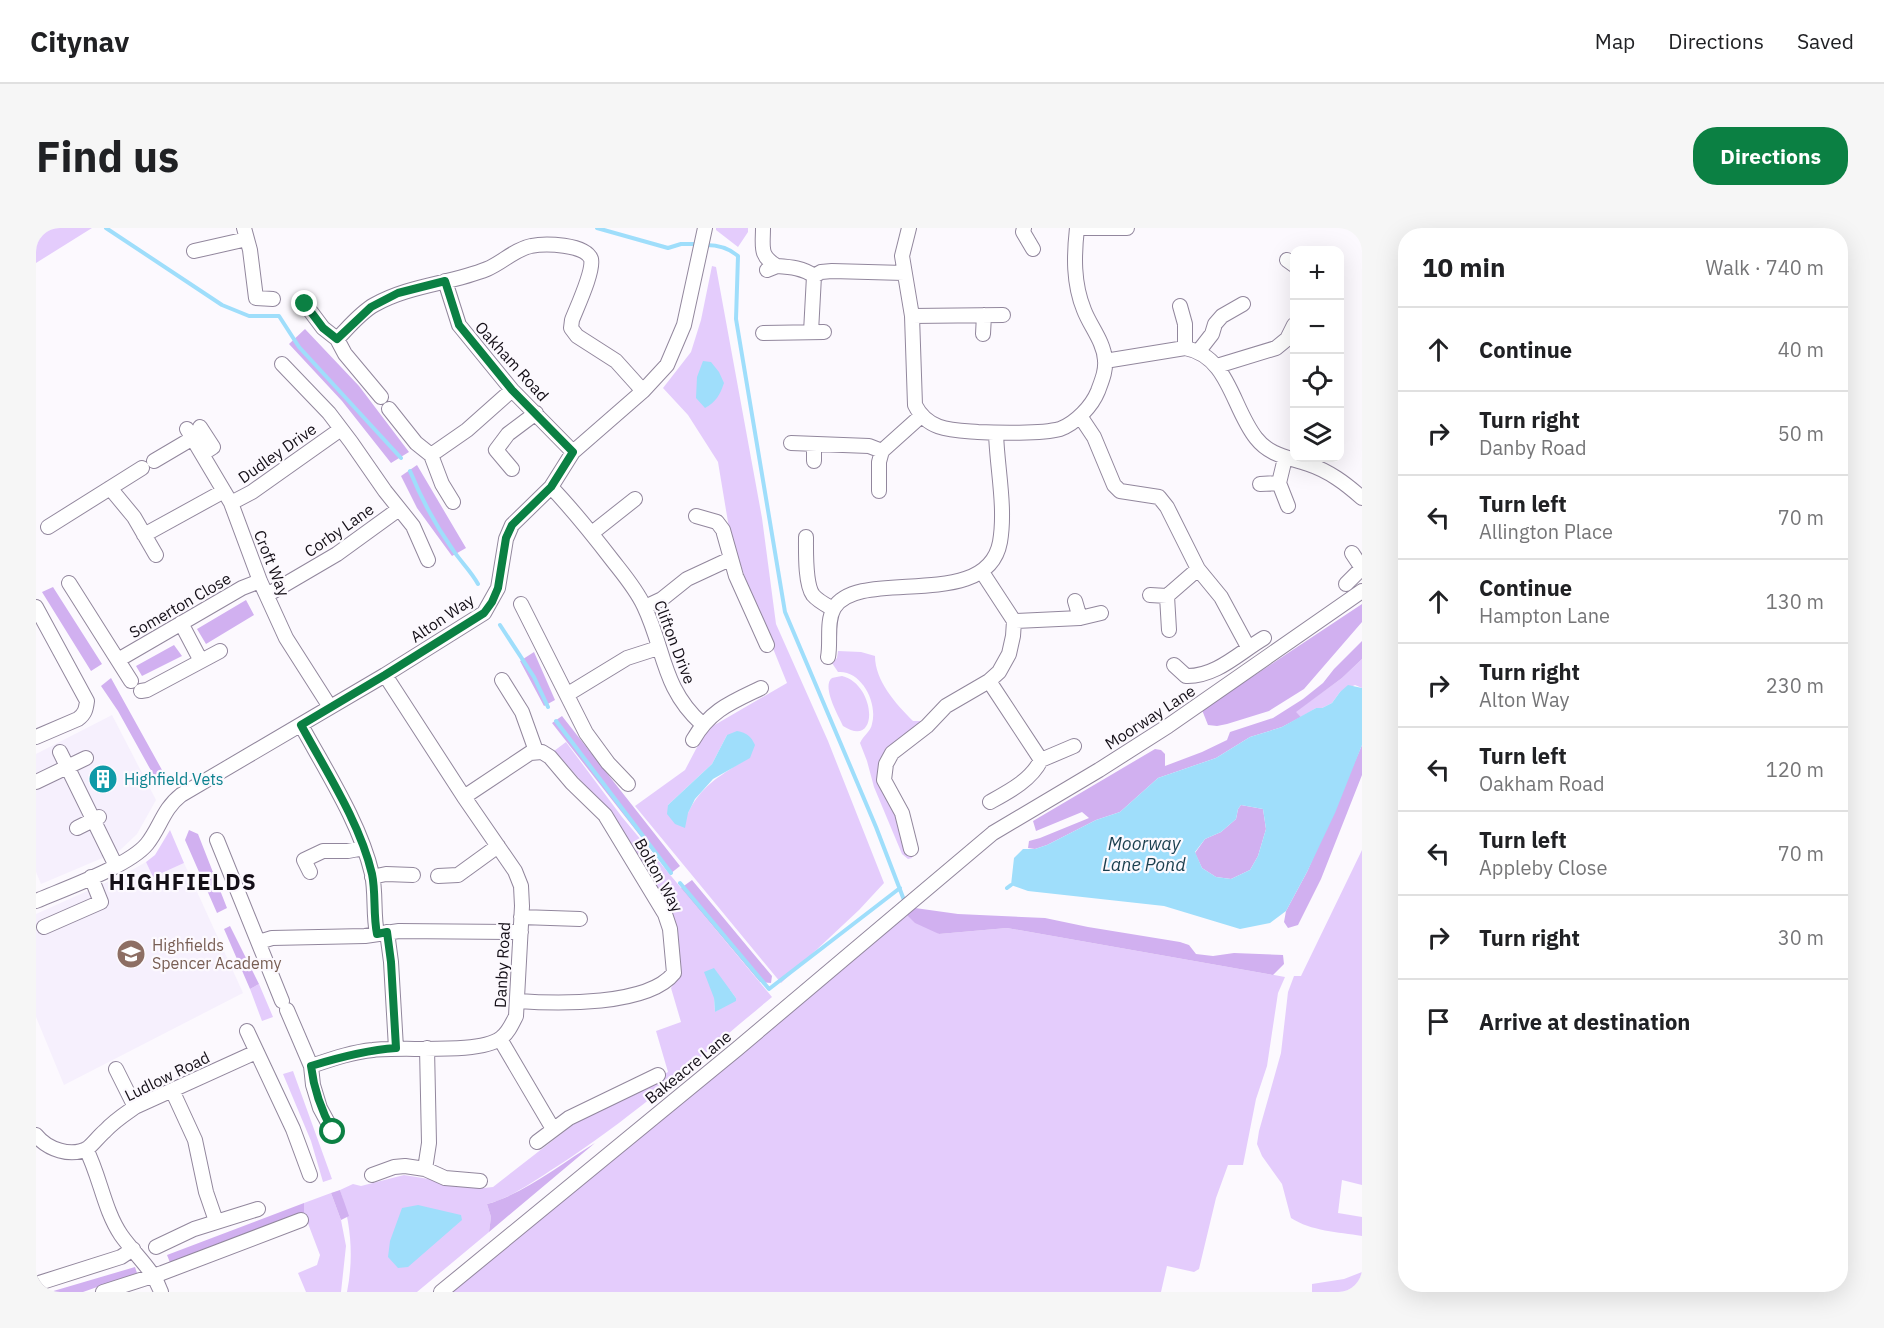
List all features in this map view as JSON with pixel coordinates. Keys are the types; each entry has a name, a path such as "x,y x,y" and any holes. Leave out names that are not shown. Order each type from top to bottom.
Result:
{"street":[{"path":"763,228 763,254 772,268 791,267 814,276"},
{"path":"909,228 902,256 912,316 913,398 921,416 941,429 996,433 1053,430 1069,425 1080,416 1096,395 1105,375 1106,361 1103,350 1081,301 1074,261 1077,228"},
{"path":"1024,228 1023,232 1033,249"},
{"path":"1084,228 1127,228"},
{"name":"Alton Way","path":"116,866 133,857 147,844 176,798 385,675 484,613 498,588 506,538 512,525 551,487 573,452 643,391 667,365 688,312 705,231"},
{"path":"194,251 246,235 256,298 273,299"},
{"path":"337,339 371,307 398,293 488,269 521,249 531,246 564,245 585,252 590,257 592,267 571,328 577,336 616,361 643,391"},
{"path":"814,276 821,272 832,271 904,273"},
{"path":"763,333 818,332 814,276"},
{"name":"Oakham Road","path":"445,281 459,325 512,390 573,452"},
{"path":"305,304 323,328 337,339 345,354 416,443 431,455 442,484 453,502"},
{"path":"1106,361 1191,350 1212,334 1221,316 1243,304"},
{"path":"1180,306 1191,350 1217,366 1255,437 1267,450 1308,464 1339,478 1362,498"},
{"path":"983,334 984,315"},
{"path":"912,316 1003,315"},
{"path":"1217,366 1276,348 1287,339 1290,333"},
{"name":"Dudley Drive","path":"282,363 329,413 385,491"},
{"path":"431,455 466,430 512,390"},
{"path":"512,470 496,450 508,434 536,412"},
{"path":"879,491 879,462 882,451 921,416"},
{"path":"1080,416 1094,438 1114,485 1120,490 1159,497 1167,507 1198,569 1221,597 1248,647"},
{"name":"Dudley Drive","path":"144,536 227,497 252,492 341,429"},
{"name":"Croft Way","path":"110,488 148,465 194,431 207,451 286,638 330,707"},
{"path":"828,657 833,609 841,600 873,590 942,584 966,578 982,572 994,560 999,543 1002,516 996,433"},
{"path":"791,443 869,446 882,451"},
{"path":"814,444 814,461"},
{"path":"1285,458 1278,483 1288,506"},
{"path":"1260,484 1278,483"},
{"name":"Clifton Drive","path":"551,487 592,533 634,588 645,607 676,694 689,712 702,724"},
{"path":"48,527 110,488 134,517 156,555"},
{"name":"Corby Lane","path":"385,491 413,526 428,560"},
{"path":"592,533 635,499"},
{"name":"Corby Lane","path":"267,595 337,554 399,508"},
{"path":"696,516 717,522 723,530 736,576 767,645"},
{"path":"806,537 807,568 811,592 833,609"},
{"path":"1346,584 1362,568 1352,553"},
{"path":"645,607 662,599 687,579 730,559"},
{"path":"1150,595 1167,596 1198,569"},
{"path":"911,849 913,823 902,813 884,780 886,764 892,753 927,726 946,706 989,681 999,672 1009,654 1014,621 982,572"},
{"name":"Somerton Close","path":"118,660 260,580"},
{"name":"Somerton Close","path":"69,583 136,686 147,690 201,661"},
{"name":"Moorway Lane","path":"954,866 993,833 1168,726 1362,591"},
{"path":"1167,596 1169,630"},
{"path":"1075,601 1080,618"},
{"path":"521,604 586,733 628,784"},
{"path":"36,607 87,701 86,710 78,719 36,737"},
{"path":"1014,621 1080,618 1101,613"},
{"path":"181,623 201,661 220,651"},
{"path":"1174,665 1186,676 1195,676 1226,664 1264,638"},
{"path":"568,694 627,658 658,648"},
{"name":"Danby Road","path":"385,675 515,871 520,886 518,1001 516,1016 510,1028 500,1039"},
{"path":"464,796 520,759 536,752 522,712 502,680"},
{"path":"989,681 1038,766"},
{"path":"693,740 702,724 717,713 721,707 761,688"},
{"path":"301,725 352,819 364,848 372,877 382,933 391,962 396,1048"},
{"path":"990,802 1008,793 1038,766 1074,746"},
{"path":"36,901 116,866 96,819 60,752"},
{"name":"Bolton Way","path":"518,1001 551,1004 591,1002 660,986 674,973 670,929 665,914 621,840 605,815 572,783 550,757 542,752 536,752"},
{"path":"36,782 86,758"},
{"path":"77,828 96,819"},
{"path":"217,840 284,1006 311,1066 313,1085 320,1108 333,1132"},
{"path":"438,876 458,875 498,846"},
{"path":"310,872 304,860 323,851 348,851 364,848"},
{"name":"Bakeacre Lane","path":"441,1292 737,1049 954,866"},
{"path":"372,877 386,874 413,875"},
{"path":"44,927 100,902 90,877"},
{"path":"521,917 580,919"},
{"path":"259,942 272,938 365,936 399,931 521,932"},
{"path":"247,1031 293,1129 310,1174"},
{"path":"311,1066 352,1054 396,1048 470,1047 500,1039 553,1129"},
{"path":"425,1169 429,1143 427,1048"},
{"name":"Ludlow Road","path":"86,1149 135,1107 256,1052"},
{"path":"116,1069 135,1107"},
{"path":"537,1142 569,1118 658,1075"},
{"path":"172,1090 195,1140 206,1192 216,1221"},
{"path":"38,1144 73,1152 86,1149 94,1164 112,1218 121,1235 154,1275 161,1292"},
{"path":"372,1174 405,1166 425,1169 445,1178 480,1181"},
{"path":"156,1247 194,1229 258,1209"},
{"path":"103,1292 301,1220"},
{"path":"36,1284 122,1257 133,1249"}],"shaded area":[{"path":"36,228 92,228 36,263"},
{"path":"716,228 748,228 748,232 738,247"},
{"path":"712,266 716,267 762,518 776,624 828,741 884,883 859,910 781,983 635,806 685,770 706,730 787,683 749,589 730,534 718,462 688,415 663,388 691,352 701,320","holes":["727,735 750,757 706,787 688,813 668,805 712,764"]},
{"path":"305,329 359,386 409,452 391,463 342,401 289,344"},
{"path":"417,465 466,548 452,556 417,508 401,476"},
{"path":"53,587 102,664 91,671 42,592"},
{"path":"246,600 254,615 206,644 197,629"},
{"path":"1362,604 1362,622 1304,689 1269,711 1227,724 1208,725 1202,710"},
{"path":"1362,641 1362,659 1342,678 1296,712 1301,717 1282,727 1250,737 1216,758 1158,778 1120,812 1096,820 1047,845 1035,849 1028,848 1029,841 1089,818 1082,812 1036,831 1033,821 1155,749 1165,754 1165,766 1227,740 1230,732 1273,718 1323,683"},
{"path":"174,645 182,656 142,676 136,666"},
{"path":"838,651 861,652 875,656 879,674 888,691 913,721 922,721 887,751 892,806 912,858 908,859 902,854 874,787 860,743 872,724 870,697 854,676 838,672 832,663 837,658"},
{"path":"534,652 555,700 544,706 520,661"},
{"path":"1362,659 1362,688 1355,685 1340,692 1332,703 1316,708 1301,717 1295,712 1342,678"},
{"path":"842,676 853,681 862,691 867,702 868,723 863,729 855,731 843,726 832,702 829,682 832,678"},
{"path":"111,678 167,779 159,785 118,711 101,686"},
{"path":"112,715 156,800 137,834 119,851 41,884 36,872 36,754"},
{"path":"562,716 680,866 670,874 552,723"},
{"path":"566,742 622,817 772,997 667,1085 585,1148 523,1188 487,1204 491,1217 489,1232 417,1292 347,1292 350,1240 347,1215 340,1190 353,1184 361,1186 404,1175 484,1188 493,1187 583,1117 668,1072 656,1031 681,1022 671,988 681,974 675,926 668,905 611,814 554,751","holes":["730,990 736,998 715,1012 714,998"]},
{"path":"1362,745 1362,775 1321,879 1298,925 1288,928 1284,922 1286,911 1307,872"},
{"path":"1241,805 1263,809 1266,829 1258,856 1250,870 1231,879 1216,877 1202,868 1195,853 1205,839 1221,832 1236,819"},
{"path":"170,830 184,863 153,877 146,862 155,855"},
{"path":"189,830 198,834 227,908 217,913 185,840"},
{"path":"1362,850 1362,1185 1342,1180 1338,1213 1362,1217 1362,1236 1316,1228 1291,1218 1282,1184 1262,1156 1257,1144 1281,1053 1288,992 1294,976 1301,976"},
{"name":"Highfields Spencer Academy","path":"146,862 153,877 184,863 243,993 64,1085 36,1017 36,914 125,874"},
{"path":"692,880 772,976 771,983 760,982 681,888"},
{"path":"915,908 958,914 1045,918 1180,942 1189,945 1196,954 1213,956 1234,953 1283,955 1284,964 1273,975 1007,928 939,934 915,923 906,914"},
{"path":"902,909 939,934 1007,928 1285,977 1278,993 1267,1066 1256,1099 1243,1165 1228,1165 1216,1198 1199,1269 1194,1272 1167,1266 1161,1292 442,1292"},
{"path":"230,926 259,984 250,989 224,929"},
{"path":"259,984 273,1017 262,1021 250,989"},
{"path":"293,1071 332,1179 323,1182 311,1141 283,1074"},
{"path":"595,1143 489,1232 491,1217 487,1204 529,1186"},
{"path":"340,1190 349,1216 341,1220 331,1193"},
{"path":"331,1193 341,1220 346,1246 341,1292 306,1292 298,1273 317,1265 320,1255 304,1213 304,1203"},
{"path":"304,1203 304,1213 171,1265 167,1255"},
{"path":"135,1267 137,1273 83,1292 50,1292"},
{"path":"1362,1272 1362,1292 1312,1292 1312,1284 1344,1279"}],"water":[{"path":"703,361 711,362 724,383 717,398 705,408 696,398 697,377"},
{"name":"Moorway Lane Pond","path":"1348,685 1362,688 1362,745 1335,813 1307,872 1286,911 1270,923 1240,929 1164,906 1028,891 1011,885 1014,858 1023,849 1035,849 1047,845 1096,820 1120,812 1158,778 1216,758 1250,737 1282,727 1316,708 1332,703","holes":["1241,805 1263,809 1266,829 1258,856 1250,870 1231,879 1216,877 1202,868 1195,852 1205,839 1221,832 1236,819"]},
{"path":"737,731 748,735 755,745 750,758 713,779 695,799 688,813 685,828 675,824 667,814 668,805 712,764 727,735"},
{"path":"714,968 736,998 736,1001 715,1012 714,998 704,972"},
{"path":"418,1205 461,1215 462,1220 408,1267 398,1268 388,1257 390,1241 402,1208"}],"waterway":[{"path":"106,228 222,305 249,316 279,316 299,347 401,458"},
{"path":"597,228 668,248 681,244 698,244"},
{"path":"706,245 723,248 738,256 736,319 785,612 876,827 904,900"},
{"path":"410,471 441,531 478,584"},
{"path":"500,625 534,677 548,707"},
{"path":"556,721 671,873"},
{"path":"680,883 769,989 900,888"},
{"path":"1007,888 1011,885"}],"place":[{"name":"Highfield Vets","path":"103,779"},
{"name":"Highfields Spencer Academy","path":"131,954"}],"district":[{"name":"HIGHFIELDS","path":"183,882"}],"route":[{"path":"305,304 323,328 337,339 371,307 398,293 445,281 451,306 459,325 512,390 573,452 551,487 512,525 506,538 498,588 484,613 301,725 352,819 364,848 372,877 377,934 387,932 390,948 396,1048 341,1056 311,1066 313,1085 320,1108 333,1132"}]}
